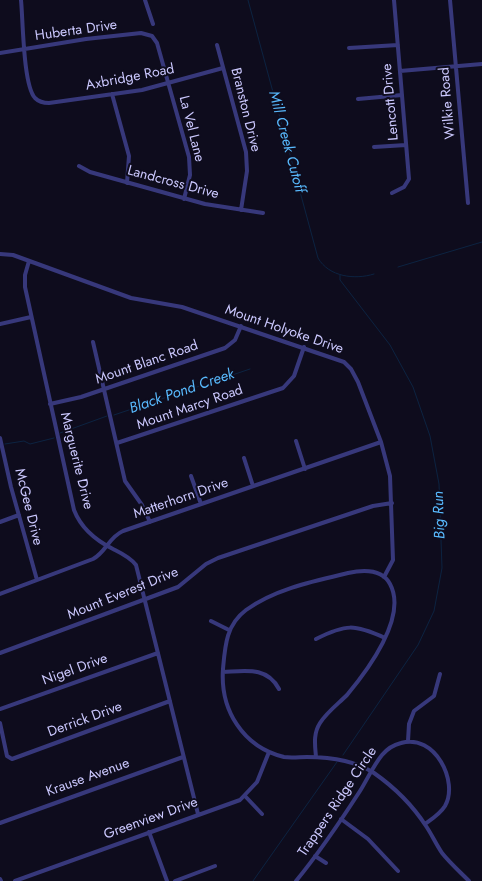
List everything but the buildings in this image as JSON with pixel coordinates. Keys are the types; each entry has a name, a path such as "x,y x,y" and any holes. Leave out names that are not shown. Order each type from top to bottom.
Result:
{"street":[{"path":"21,0 24,50"},
{"path":"145,0 153,24"},
{"name":"Lencott Drive","path":"392,193 404,187 408,182 394,0"},
{"name":"Wilkie Road","path":"450,0 468,203"},
{"name":"Huberta Drive","path":"0,53 86,39 141,33 153,38"},
{"name":"La Vel Lane","path":"153,38 168,84 190,166 184,199"},
{"name":"Branston Drive","path":"217,45 246,152 247,171 241,210"},
{"path":"349,48 398,45"},
{"name":"Axbridge Road","path":"24,50 32,92 40,102 49,103 168,84 223,68"},
{"path":"400,71 482,64"},
{"path":"112,94 129,156 127,182"},
{"path":"358,99 402,95"},
{"path":"374,147 406,144"},
{"name":"Landcross Drive","path":"79,166 90,172 184,199 263,213"},
{"name":"Mount Holyoke Drive","path":"0,254 13,255 131,298 182,308 241,326 340,360 351,369 388,466 392,503 393,560 384,577"},
{"name":"Marguerite Drive","path":"29,261 24,282 74,510 87,531 106,546 134,562 145,599 198,814"},
{"path":"0,324 31,317"},
{"name":"Mount Blanc Road","path":"50,404 104,390 226,348 235,340 241,326"},
{"path":"93,342 126,484 142,505 150,522"},
{"name":"Mount Marcy Road","path":"117,443 283,388 294,376 304,347"},
{"name":"McGee Drive","path":"0,438 37,580"},
{"path":"296,441 305,469"},
{"name":"Matterhorn Drive","path":"0,594 93,559 117,533 380,442"},
{"path":"244,458 253,486"},
{"path":"0,467 6,465"},
{"path":"191,476 201,504"},
{"name":"Mount Everest Drive","path":"0,653 184,584 202,567 218,558 374,506 392,503"},
{"path":"0,522 19,515"},
{"path":"316,757 315,738 320,722 360,679 385,638 395,602 391,586 384,577 368,570 312,582 251,607 237,618 230,630 225,645 223,672 229,709 234,722 248,740 270,752 286,757 339,759 372,772 402,797 425,824 442,853 469,881"},
{"path":"211,621 230,630"},
{"path":"316,639 339,628 352,627 365,629 385,638"},
{"name":"Nigel Drive","path":"0,709 158,653"},
{"path":"223,672 259,671 272,678 279,689"},
{"path":"425,824 444,807 448,788 443,764 435,752 426,745 408,741 412,715 417,707 434,696 440,674"},
{"name":"Derrick Drive","path":"0,724 9,758 170,701"},
{"name":"Trappers Ridge Circle","path":"296,881 341,819 386,750 408,741"},
{"name":"Greenview Drive","path":"15,881 235,802 245,796 257,782 270,752"},
{"name":"Krause Avenue","path":"0,823 183,757"},
{"path":"245,796 262,814"},
{"path":"341,819 368,839 398,871"},
{"path":"149,832 167,881"},
{"path":"315,856 326,863"},
{"path":"175,881 215,866"}],"waterway":[{"name":"Mill Creek Cutoff","path":"248,0 318,258 336,273 351,277 374,274"},
{"path":"398,267 482,242"},
{"name":"Big Run","path":"340,275 340,280 390,345 413,387 430,436 439,484 442,568 434,611 418,645 343,755"},
{"name":"Black Pond Creek","path":"114,415 250,369"},
{"name":"Black Pond Creek","path":"60,433 107,416"},
{"name":"Black Pond Creek","path":"5,444 24,441 30,444 54,438"},
{"name":"Big Run","path":"253,881 337,762"}]}
